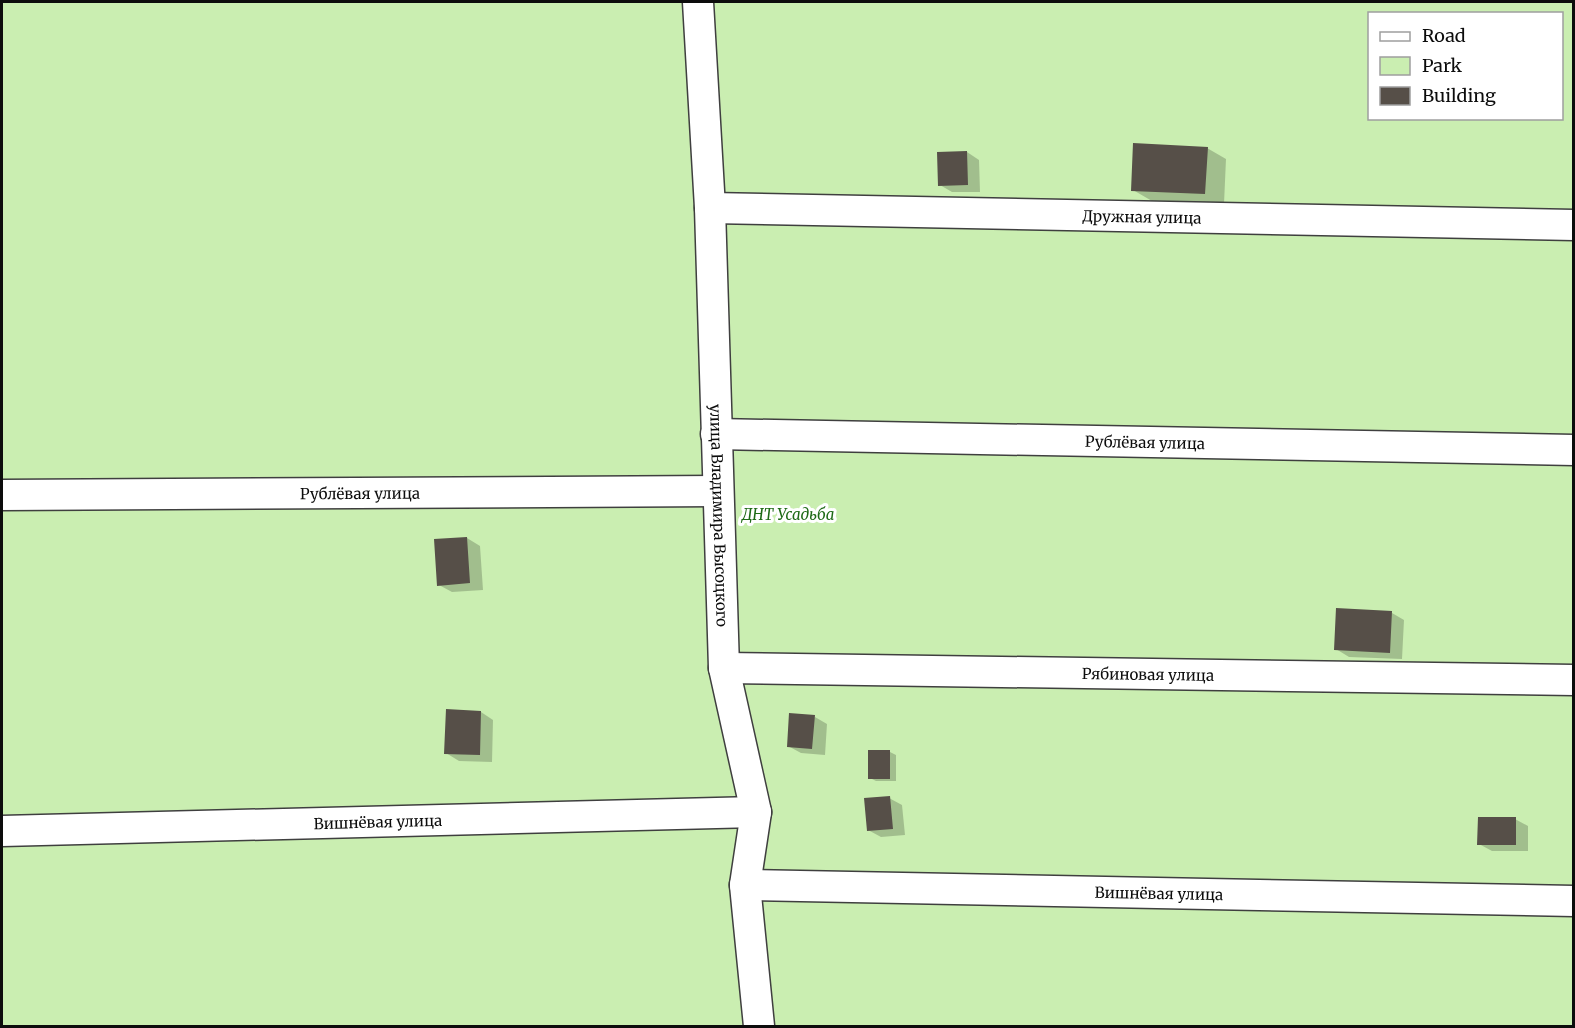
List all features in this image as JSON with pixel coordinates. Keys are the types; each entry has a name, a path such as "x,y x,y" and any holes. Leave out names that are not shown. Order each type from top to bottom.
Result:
{"street":[{"name":"улица Владимира Высоцкого","path":"698,2 710,208 724,668 756,812 745,885 759,1026"},
{"name":"Дружная улица","path":"710,208 1574,225"},
{"name":"Рублёвая улица","path":"716,434 1574,450"},
{"name":"Рублёвая улица","path":"2,495 718,491"},
{"name":"Рябиновая улица","path":"724,668 1574,680"},
{"name":"Вишнёвая улица","path":"2,831 756,812"},
{"name":"Вишнёвая улица","path":"745,885 1574,901"}],"green space":[{"name":"ДНТ Усадьба","path":"2,2 1573,2 1573,1026 2,1026"}],"building":[{"path":"1133,143 1208,147 1205,194 1131,191"},
{"path":"967,151 968,185 938,186 937,152"},
{"path":"467,537 470,583 437,586 434,539"},
{"path":"1336,608 1392,611 1390,653 1334,650"},
{"path":"446,709 481,711 480,755 444,754"},
{"path":"789,713 815,715 812,749 787,747"},
{"path":"868,750 890,750 890,779 868,779"},
{"path":"890,796 893,829 867,831 864,798"},
{"path":"1478,817 1516,817 1516,845 1477,845"}]}
